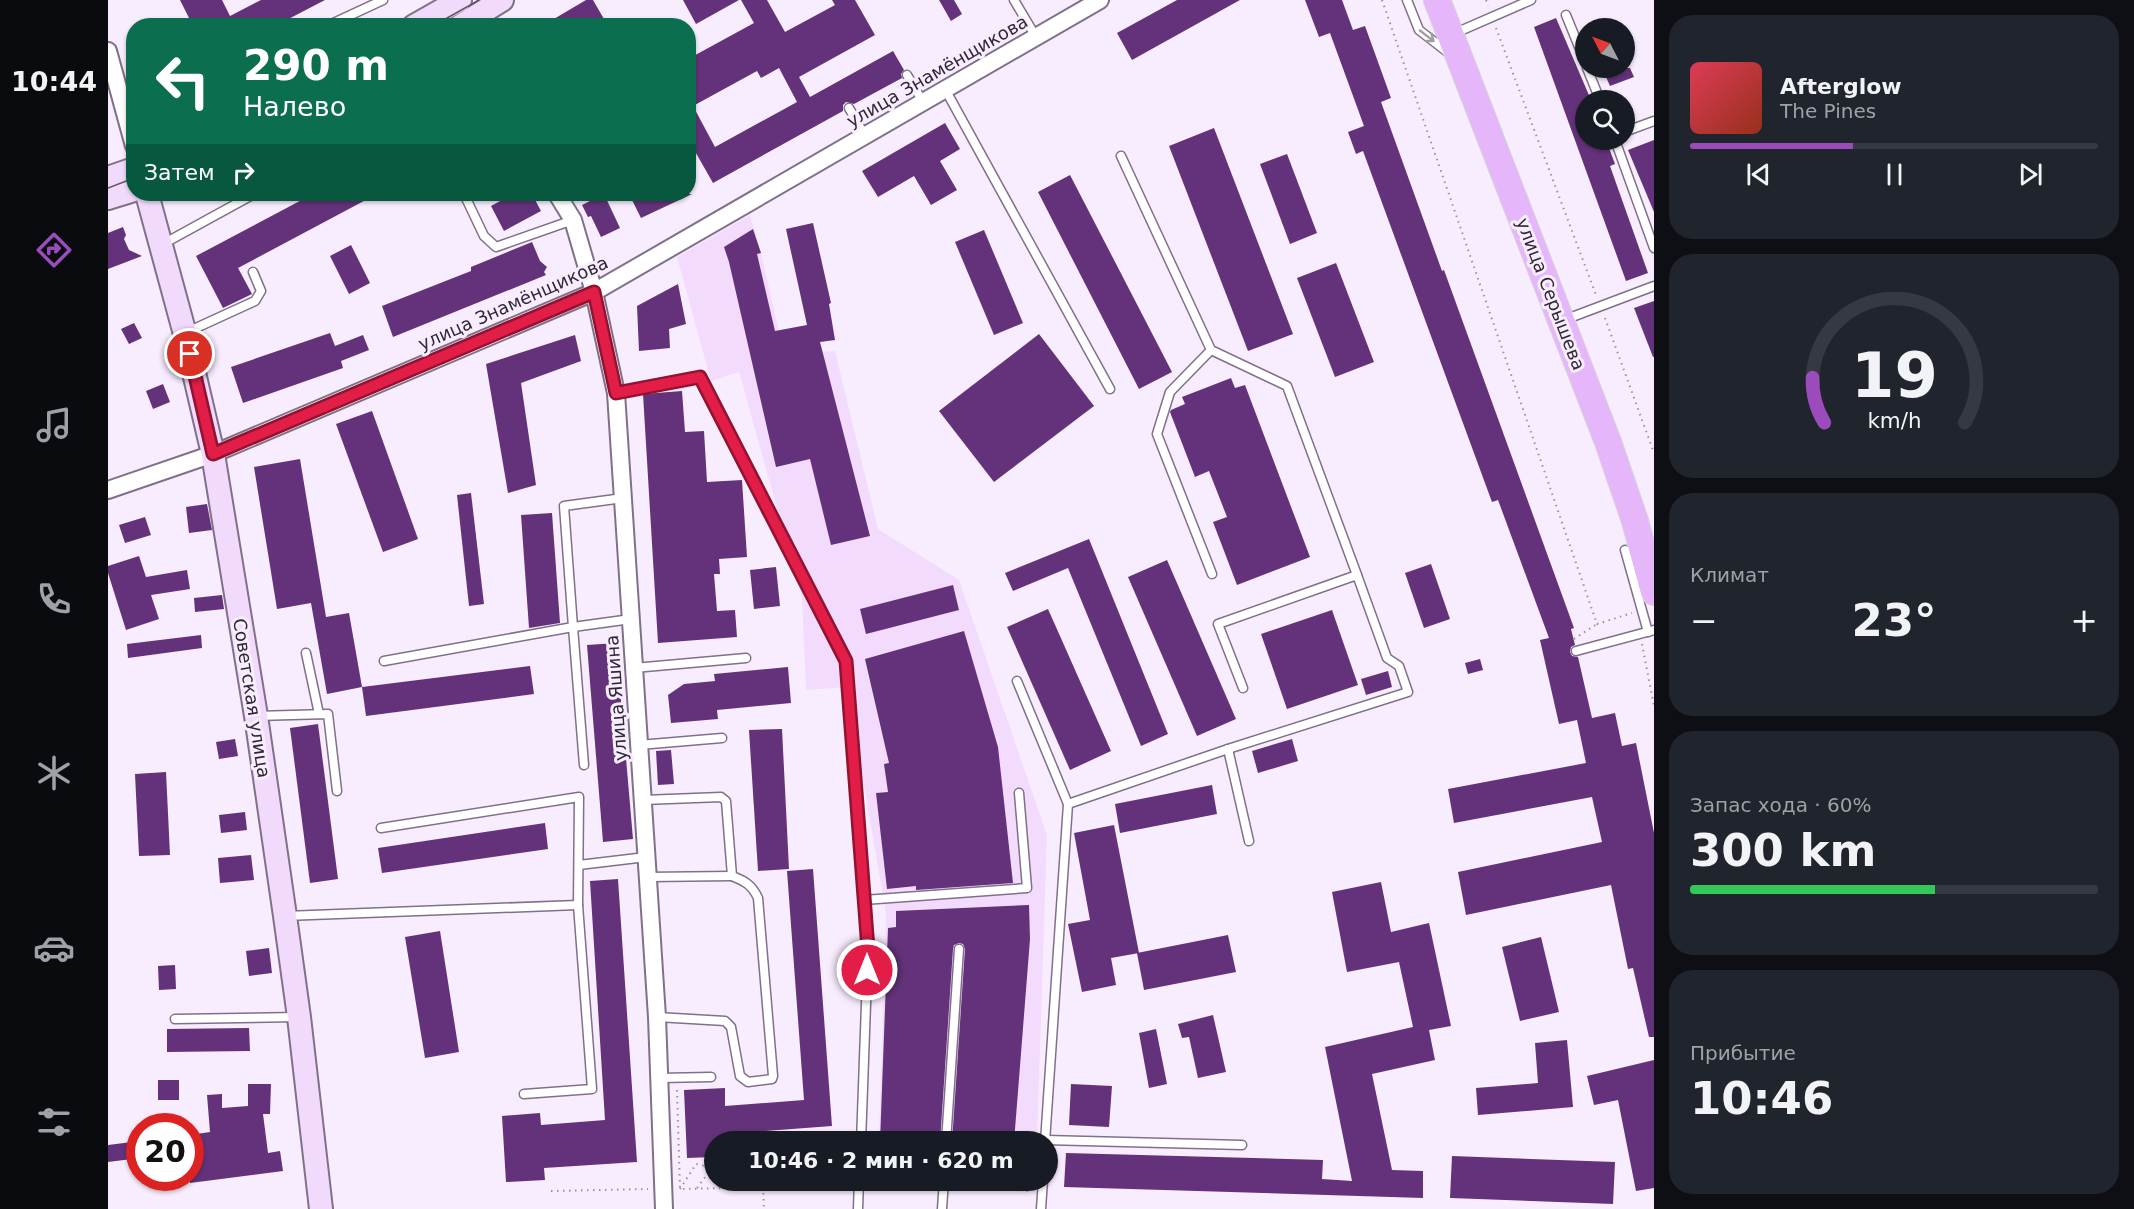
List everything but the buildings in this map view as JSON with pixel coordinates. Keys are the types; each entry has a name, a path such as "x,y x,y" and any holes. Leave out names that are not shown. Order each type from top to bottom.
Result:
{"main road":[{"name":"улица Серышева","path":"1437,0 1608,442 1635,521 1654,592"}],"street":[{"path":"436,18 502,0"},
{"name":"улица Знамёнщикова","path":"108,490 213,454 594,292 1100,0"},
{"path":"108,51 126,117"},
{"path":"108,178 126,172"},
{"path":"108,198 126,192"},
{"name":"Советская улица","path":"149,201 185,334 213,454 256,716 285,916 321,1209"},
{"name":"улица Яшина","path":"561,201 573,220 594,292 616,393 657,1017 659,1078 672,1189 664,1209"}],"lane":[{"path":"344,18 383,0"},
{"path":"1014,0 1036,36"},
{"path":"1407,0 1419,30 1460,62"},
{"path":"1450,35 1531,0"},
{"path":"1566,15 1575,38"},
{"path":"907,75 923,102"},
{"path":"945,89 1110,389"},
{"path":"849,108 865,136"},
{"path":"1635,128 1654,121"},
{"path":"1619,150 1654,248"},
{"path":"1068,804 1228,749 1408,692 1399,666 1388,658 1287,386 1211,350 1121,156"},
{"path":"161,246 242,201"},
{"path":"467,201 484,236 496,247 573,220"},
{"path":"185,334 255,301 261,291 253,272"},
{"path":"1561,321 1654,286"},
{"path":"1211,350 1170,392 1157,434 1212,574"},
{"path":"616,393 700,377 846,661 868,949 861,1131"},
{"path":"584,765 564,506 623,498"},
{"path":"1576,651 1647,632 1626,550"},
{"path":"1243,688 1218,624 1357,575"},
{"path":"384,661 573,627 631,619"},
{"path":"306,653 319,714"},
{"path":"634,668 746,658"},
{"path":"1017,681 1068,804 1046,1131"},
{"path":"256,716 328,714 336,791"},
{"path":"639,745 722,738"},
{"path":"1228,749 1249,841"},
{"path":"864,900 1026,888 1020,793"},
{"path":"381,828 579,797 578,905 592,1089 524,1094"},
{"path":"643,800 724,798 732,876"},
{"path":"579,865 646,857"},
{"path":"648,877 732,876 753,887 758,898 772,1079 748,1082 740,1076 731,1027 725,1021 657,1017"},
{"path":"285,916 578,905"},
{"path":"947,1131 959,949"},
{"path":"175,1018 299,1017"},
{"path":"659,1078 711,1077"},
{"path":"1058,1141 1242,1145"},
{"path":"858,1209 859,1191"},
{"path":"942,1209 943,1191"},
{"path":"1041,1209 1042,1193"}],"path":[{"path":"1382,0 1597,624"},
{"path":"1486,0 1654,453"},
{"path":"1574,639 1597,624 1636,612 1647,632 1654,706"},
{"path":"672,1189 677,1078"},
{"path":"672,1189 696,1164 704,1166"},
{"path":"697,1188 704,1179"},
{"path":"551,1191 704,1188"},
{"path":"764,1191 764,1209"},
{"path":"1024,1191 1042,1193"}],"shaded area":[{"path":"750,215 784,354 835,351 878,529 959,580 1047,835 1037,1131 879,1131 886,913 847,687 806,690 802,598 739,372 711,381 677,257"}],"tram line":[{"path":"447,18 479,0"},
{"path":"108,188 126,181"}],"route":[{"path":"190,354 213,454 594,292 616,393 700,377 846,661 868,949 867,970"}]}
